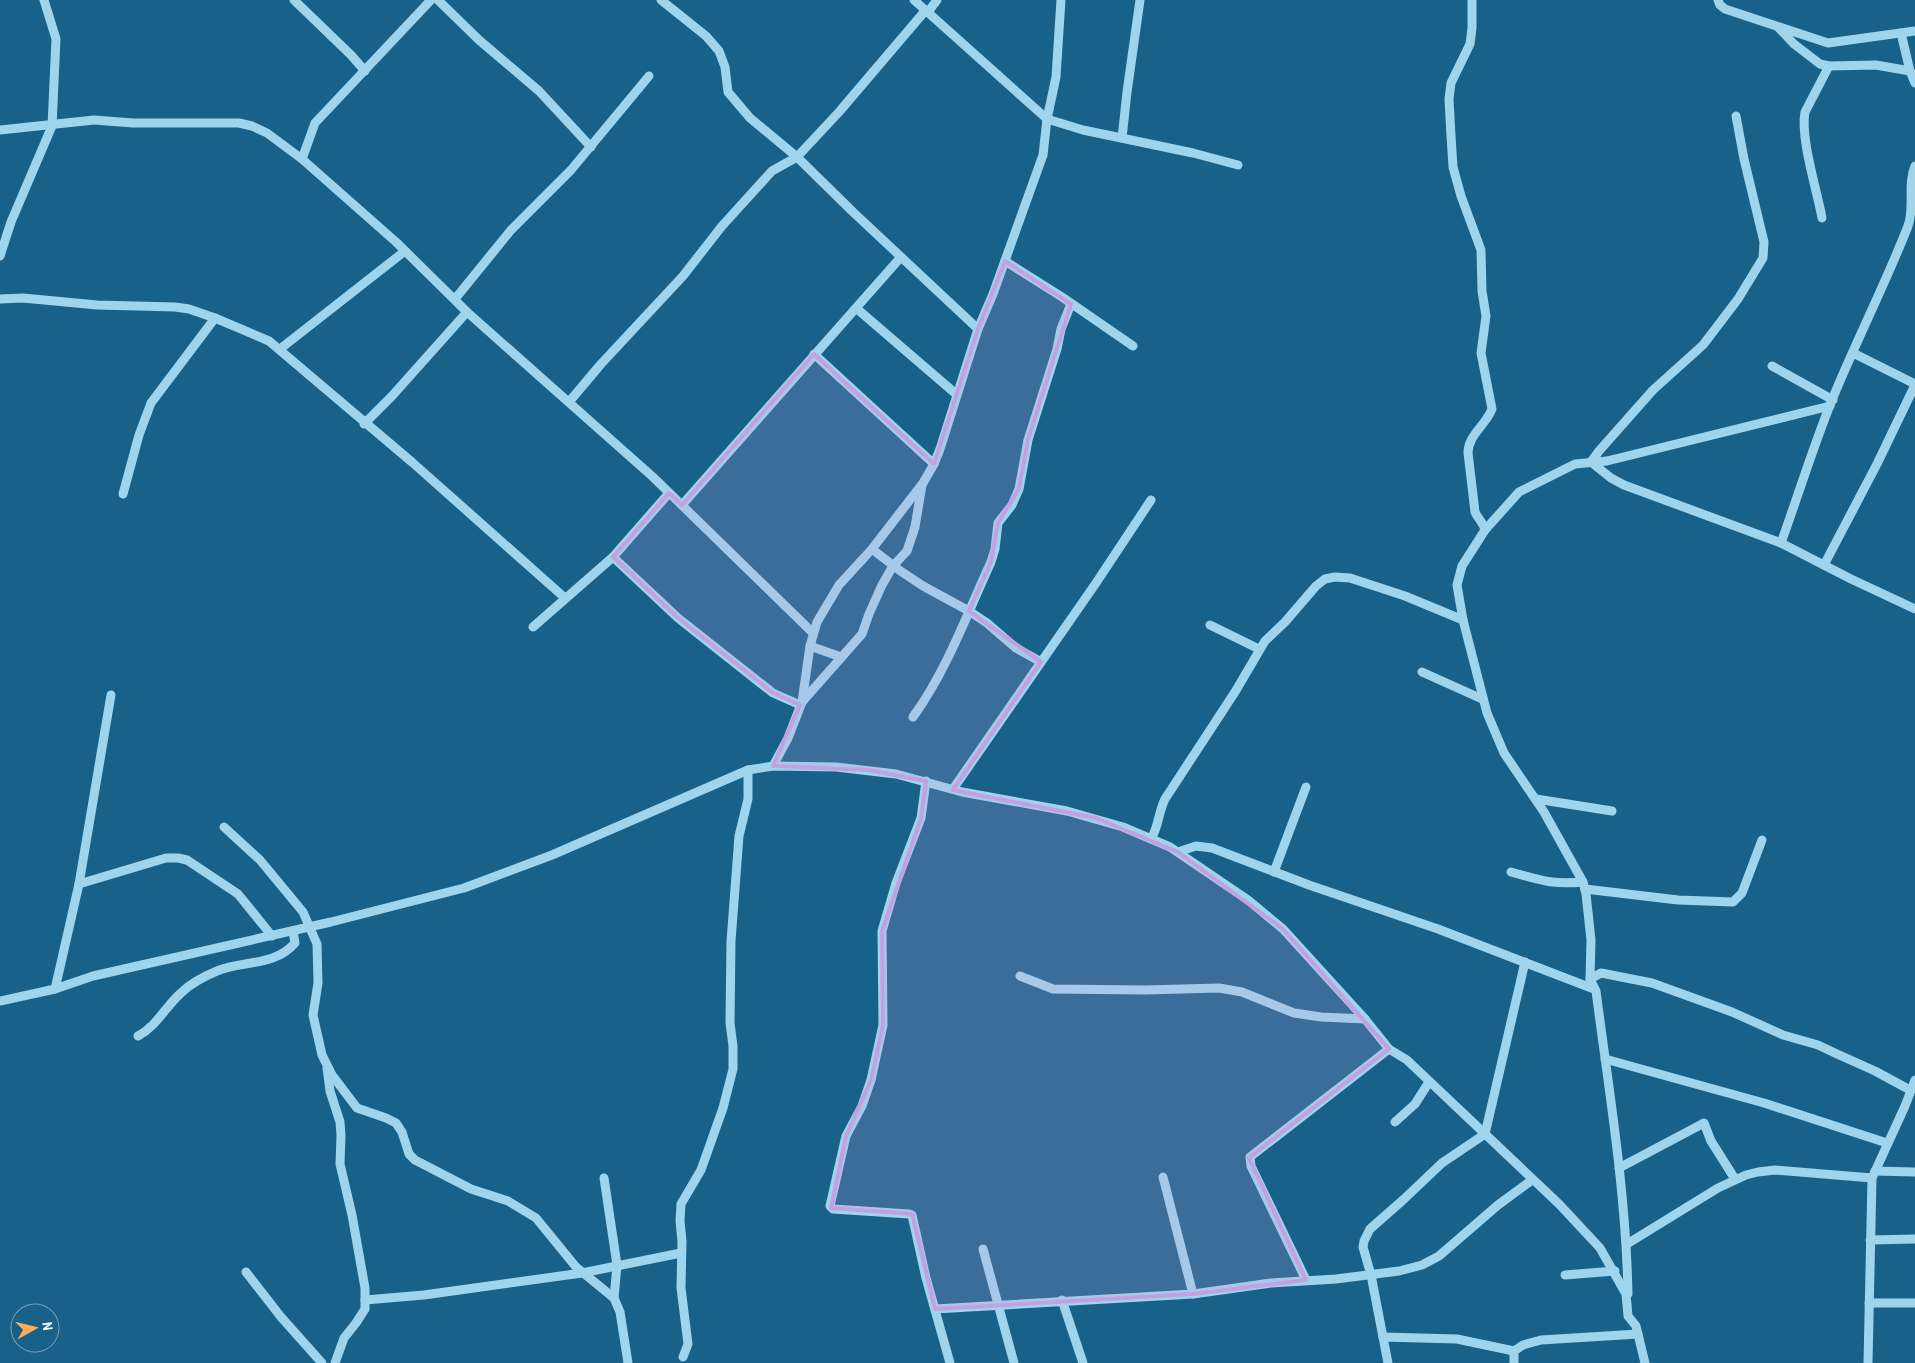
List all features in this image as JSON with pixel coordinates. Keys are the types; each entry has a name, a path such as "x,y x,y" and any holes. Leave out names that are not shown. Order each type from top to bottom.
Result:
{"street":[{"path":"0,256 11,222 52,126 56,40 44,0"},
{"path":"294,0 351,54 365,71"},
{"path":"302,159 315,123 430,0"},
{"path":"438,0 479,40 539,91 591,147"},
{"path":"661,0 706,36 719,51 725,67 728,92 750,118 797,157 978,329"},
{"path":"914,0 1047,119 1083,130 1193,153 1238,165"},
{"path":"569,402 601,364 683,276 722,226 772,171 797,157 937,0"},
{"path":"773,766 788,738 801,703 813,632 826,605 839,585 872,549 923,483 940,449 978,329 1043,155 1047,119 1056,78 1061,0"},
{"path":"1122,138 1140,0"},
{"path":"1472,0 1470,44 1451,83 1449,99 1453,167 1461,196 1481,250 1482,291 1486,316 1481,352 1492,409 1468,445 1468,453 1475,512 1478,519 1484,524 1485,530"},
{"path":"1718,0 1725,9 1828,43 1915,31"},
{"path":"1776,25 1820,64 1829,66 1876,65 1910,71"},
{"path":"1901,33 1910,71 1915,82"},
{"path":"1822,218 1807,147 1804,119 1805,112 1829,66"},
{"path":"455,299 511,230 546,196 591,147 649,76"},
{"path":"1591,462 1653,390 1703,346 1738,299 1763,258 1764,242 1744,159 1736,116"},
{"path":"0,130 52,126 74,121 94,120 133,123 239,123 252,126 266,133 302,159 404,251 467,312 670,493 813,632"},
{"path":"1781,543 1831,403 1869,313 1891,270 1910,221 1910,188 1915,166"},
{"path":"280,349 404,251"},
{"path":"682,505 901,257"},
{"path":"1004,261 1133,346"},
{"path":"0,299 23,298 98,305 189,309 269,341 412,463 565,598"},
{"path":"913,717 930,692 969,611 991,562 995,549 998,523 1012,505 1019,489 1028,440 1054,358 1061,329 1071,304"},
{"path":"856,308 956,394"},
{"path":"364,424 392,396 467,312"},
{"path":"123,494 139,436 151,403 215,318"},
{"path":"1824,565 1877,464 1915,385 1853,353"},
{"path":"814,354 934,464"},
{"path":"1772,366 1831,403"},
{"path":"1628,1316 1627,1244 1596,991 1590,979 1591,940 1584,886 1536,799 1504,753 1482,699 1463,620 1457,586 1458,575 1485,530 1519,492 1575,464 1608,461 1831,403"},
{"path":"1591,462 1610,478 1624,485 1781,543 1915,609"},
{"path":"801,703 826,677 862,634 869,614 893,566 907,551 915,527 923,483"},
{"path":"533,627 613,557 670,493"},
{"path":"953,789 1096,583 1151,500"},
{"path":"872,549 893,566 923,586 969,611 987,623 1016,648 1041,662"},
{"path":"613,557 678,618 773,693 801,703"},
{"path":"1151,839 1157,829 1159,811 1165,799 1235,692 1259,649 1316,586 1325,579 1335,576 1350,578 1405,596 1463,620"},
{"path":"1210,625 1259,649"},
{"path":"810,646 841,657"},
{"path":"1422,672 1482,699"},
{"path":"56,989 79,884 111,695"},
{"path":"0,1001 56,989 93,976 308,928 448,892 489,879 617,828 748,770 773,766 836,767 868,770 1096,818 1151,839 1178,852 1248,900 1283,929 1365,1019 1389,1050 1407,1060 1580,1226 1600,1248 1615,1271 1626,1294 1628,1316 1636,1326 1645,1363"},
{"path":"683,1357 688,1344 682,1304 681,1204 701,1170 723,1108 732,1069 733,1046 730,1023 731,942 739,836 748,799 748,770"},
{"path":"926,781 921,818 896,883 882,931 883,1025 871,1080 862,1106 846,1136 830,1206 833,1209 908,1214 912,1216 934,1309 950,1363"},
{"path":"1274,872 1306,787"},
{"path":"1536,799 1612,811"},
{"path":"224,827 260,860 284,889 302,912 317,944 319,968 313,1015 317,1038 332,1075 358,1108 386,1118 396,1124 402,1132 409,1154 415,1160 471,1189 508,1201 536,1218 562,1252 582,1272 614,1298 620,1312 628,1363"},
{"path":"1511,872 1552,883 1678,900 1733,902 1742,893 1762,840"},
{"path":"1178,852 1196,846 1204,846 1591,986 1596,991"},
{"path":"79,884 166,858 187,860 238,894 272,936"},
{"path":"138,1036 148,1031 181,992 192,985 217,971 282,955 294,943 293,931"},
{"path":"1388,1363 1364,1247 1370,1229 1404,1200 1442,1163 1485,1134 1525,962"},
{"path":"1590,979 1601,973 1652,983 1732,1012 1782,1035 1818,1046 1875,1071 1910,1090"},
{"path":"1020,976 1054,989 1145,990 1219,988 1242,992 1294,1013 1321,1017 1365,1019"},
{"path":"1306,1280 1251,1166 1250,1157 1389,1050"},
{"path":"1605,1060 1764,1103 1887,1143"},
{"path":"327,1066 330,1091 340,1122 340,1164 362,1268 365,1300 364,1309 344,1338 335,1363"},
{"path":"1868,1363 1873,1175 1915,1080"},
{"path":"1395,1122 1414,1104 1430,1082"},
{"path":"1905,1106 1915,1106"},
{"path":"1619,1168 1704,1123 1710,1141 1734,1180"},
{"path":"1627,1244 1718,1188 1758,1172 1775,1170 1873,1175 1915,1172"},
{"path":"1163,1177 1193,1294"},
{"path":"604,1178 617,1265 614,1298"},
{"path":"934,1309 1062,1300 1193,1294 1306,1280 1371,1275 1422,1265 1439,1256 1498,1205 1532,1180"},
{"path":"1870,1240 1915,1239"},
{"path":"983,1249 1014,1363"},
{"path":"365,1300 424,1295 582,1272 681,1253"},
{"path":"1565,1275 1615,1271"},
{"path":"246,1272 281,1317 322,1363"},
{"path":"1062,1300 1083,1363"},
{"path":"1869,1304 1915,1303"},
{"path":"1383,1337 1457,1339 1514,1351 1523,1345 1541,1340 1638,1334"},
{"path":"1514,1351 1514,1363"}],"highlighted area":[{"path":"1005,261 1071,304 1028,440 1019,489 998,523 991,562 969,611 1041,662 953,790 1096,818 1178,852 1283,929 1389,1049 1249,1158 1306,1280 1193,1294 935,1309 912,1214 831,1208 846,1136 871,1080 883,1025 882,931 921,818 926,781 868,770 773,766 800,705 773,693 678,618 613,557 669,493 682,505 814,354 934,464 978,329"}]}
